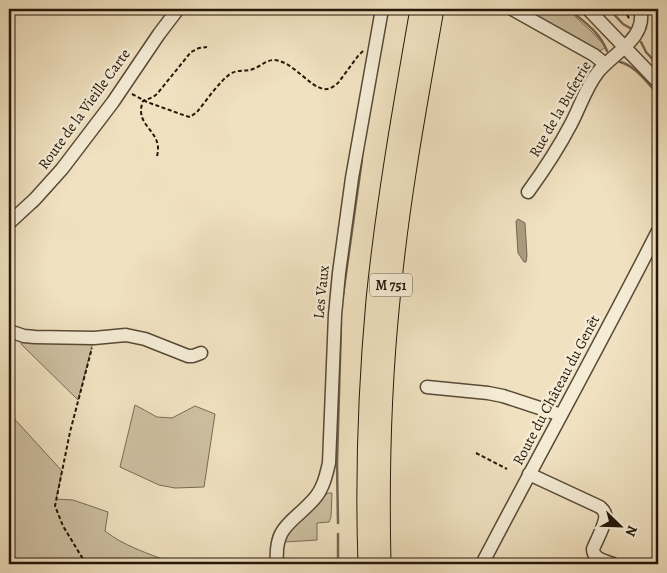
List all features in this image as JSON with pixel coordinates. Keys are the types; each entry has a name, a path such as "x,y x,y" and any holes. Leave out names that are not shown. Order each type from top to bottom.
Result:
{"highway":[{"name":"M 751","path":"368,564 367,484 369,411 376,299 391,179 420,9"},
{"name":"M 751","path":"382,564 382,411 390,300 406,172 434,9"}],"street":[{"name":"Route de la Vieille Carte","path":"9,223 50,184 123,87 178,9"},
{"name":"Les Vaux","path":"277,564 277,548 281,533 314,500 323,485 329,463 338,281 352,178 382,9"},
{"path":"512,9 594,55 605,64"},
{"path":"588,9 658,82"},
{"name":"Rue de la Bufetrie","path":"528,192 570,126 592,82 605,64 634,37 641,20 640,9"},
{"name":"Route du Château du Genêt","path":"482,564 561,415 653,253 658,232"},
{"path":"9,331 29,337 94,338 126,335 145,339 188,356 201,353"},
{"path":"427,387 503,396 561,415"},
{"path":"530,474 604,510 605,520 593,549 593,554 605,563"}],"path":[{"path":"123,87 143,100 190,116 197,112 232,73 254,69 271,60 284,62 320,88 330,88 338,83 362,51 375,44"},
{"path":"143,100 157,94 191,52 207,47"},
{"path":"143,100 142,116 144,123 158,143 157,156"},
{"path":"86,564 63,526 55,506 70,432 94,338"},
{"path":"476,453 507,468"}],"shaded area":[{"path":"512,9 567,9 606,47 594,55"},
{"path":"518,219 525,223 526,262 518,253 516,221"},
{"path":"24,336 94,338 78,400 21,344"},
{"path":"135,405 157,417 172,418 195,406 215,414 204,487 175,488 159,485 120,467"},
{"path":"9,413 62,471 56,499 73,500 108,512 105,531 128,545 172,564 9,564"},
{"path":"328,493 332,493 331,517 329,522 317,523 317,540 285,542 288,531"}],"waterway":[{"path":"569,9 596,33 607,51"},
{"path":"609,9 623,24 630,28"},
{"path":"641,42 646,52 658,65"},
{"path":"620,62 636,71 658,94"},
{"path":"343,295 362,159"},
{"path":"36,207 55,186"},
{"path":"338,523 337,463 341,323"},
{"path":"272,541 281,523"},
{"path":"338,534 338,564"}]}
